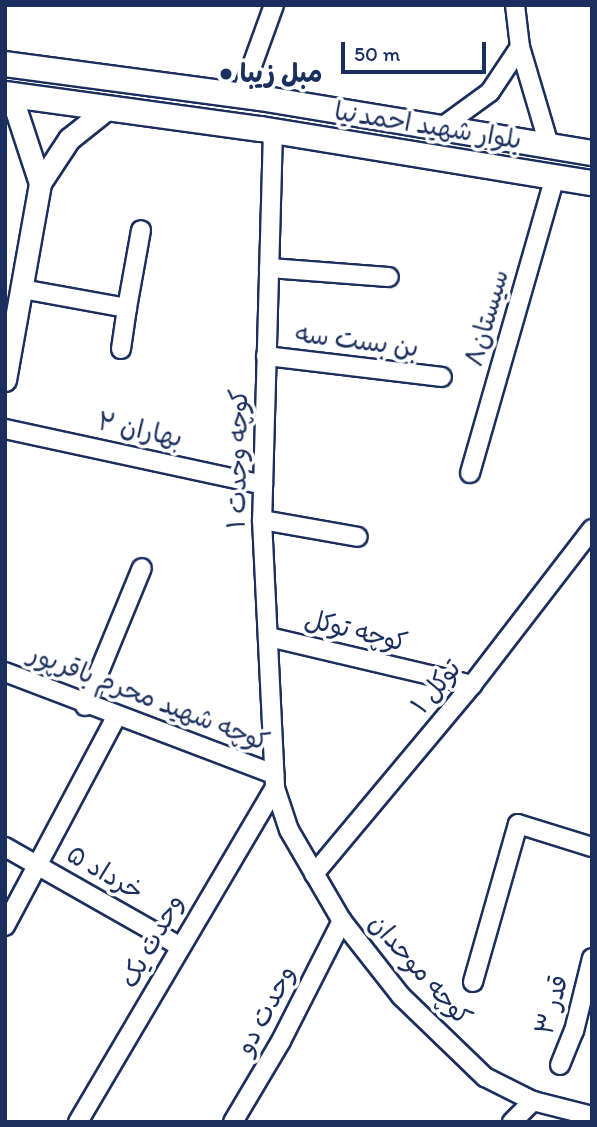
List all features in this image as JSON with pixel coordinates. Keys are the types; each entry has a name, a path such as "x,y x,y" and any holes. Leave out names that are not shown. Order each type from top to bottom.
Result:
{"main road":[{"name":"بلوار شهید احمدنیا","path":"5,64 241,96 592,153"},
{"name":"بلوار شهید احمدنیا","path":"8,94 273,131 592,183"}],"street":[{"path":"241,96 274,5"},
{"path":"514,5 520,47 549,145"},
{"path":"442,127 490,92 520,47"},
{"path":"8,94 40,183"},
{"path":"5,380 40,183 69,139 108,108"},
{"name":"کوچه وحدت ۱","path":"273,131 262,520 275,781"},
{"name":"سیستان۸","path":"470,474 555,177"},
{"path":"121,349 141,230"},
{"path":"269,268 389,276"},
{"path":"22,289 127,308"},
{"name":"بن بست سه","path":"266,356 442,377"},
{"name":"بهاران ۲","path":"5,429 263,485"},
{"path":"262,520 358,537"},
{"name":"توکل ۱","path":"314,874 472,685 592,529"},
{"path":"85,706 142,568"},
{"name":"کوچه توکل","path":"269,637 472,685"},
{"name":"کوچه شهید محرم باقرپور","path":"5,672 275,781"},
{"path":"5,926 41,867 116,718"},
{"name":"کوچه موحدان","path":"275,781 289,830 314,874 342,921 401,996 485,1077 533,1101 592,1116"},
{"name":"وحدت یک","path":"78,1122 112,1070 179,946 275,781"},
{"path":"473,982 518,824 592,847"},
{"name":"خرداد ۵","path":"5,847 179,946"},
{"name":"وحدت دو","path":"233,1122 281,1041 342,921"},
{"name":"قدر ۳","path":"560,1065 575,1031 592,958"},
{"path":"512,1122 533,1101"}],"place":[{"name":"مبل زیبا","path":"226,74"}]}
